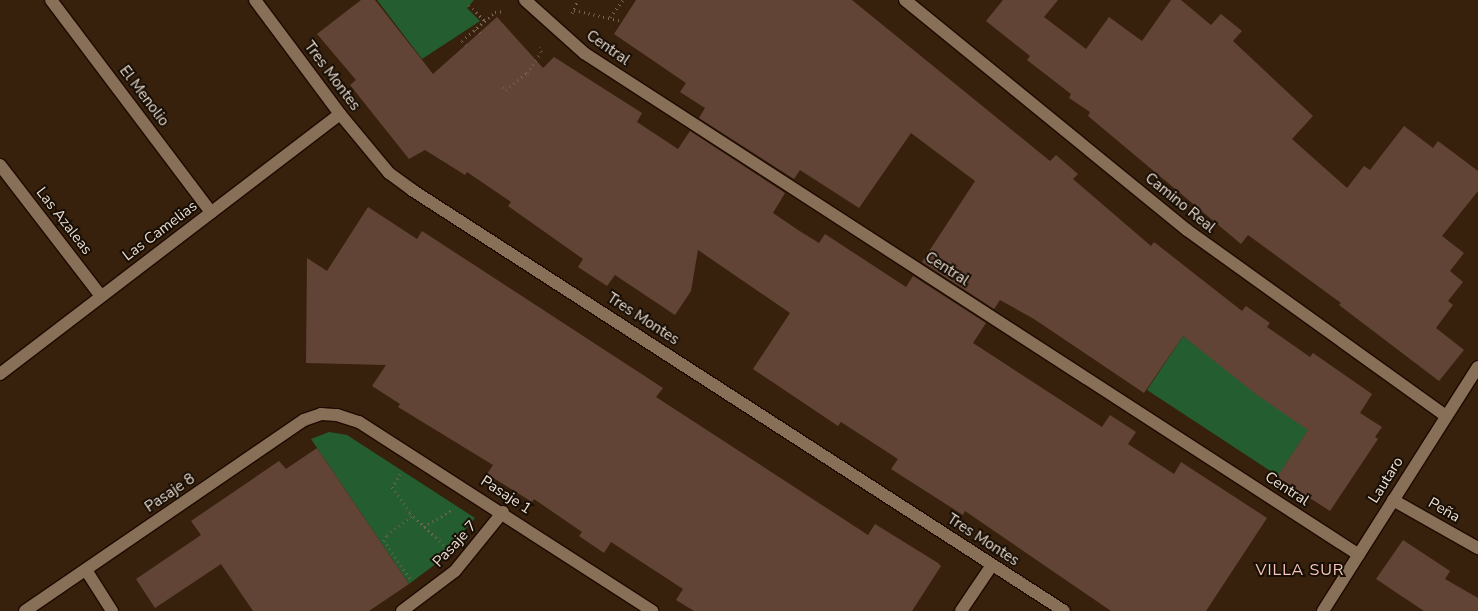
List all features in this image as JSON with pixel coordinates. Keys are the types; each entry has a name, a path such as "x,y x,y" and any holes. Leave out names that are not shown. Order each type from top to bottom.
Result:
{"street":[{"name":"El Menolio","path":"51,0 211,212"},
{"name":"Tres Montes","path":"255,0 340,114 389,173 412,190 1064,611"},
{"name":"Central","path":"525,0 584,53 1359,555"},
{"name":"Camino Real","path":"905,0 1187,230 1446,416"},
{"name":"Las Camelias","path":"0,374 340,114"},
{"name":"Las Azaleas","path":"0,165 101,296"},
{"name":"Lautaro","path":"1323,611 1478,367"},
{"name":"Pasaje 8","path":"25,611 304,420 321,414 337,415"},
{"name":"Pasaje 1","path":"337,415 359,422 503,512 652,611"},
{"name":"Peña","path":"1393,500 1478,548"},
{"name":"Pasaje 7","path":"402,611 455,571 503,512"},
{"path":"961,611 992,565"},
{"path":"86,570 112,611"}],"path":[{"path":"609,18 622,0"},
{"path":"469,5 485,21"},
{"path":"466,45 462,41 499,10 511,16"},
{"path":"574,10 622,21"},
{"path":"476,28 480,33"},
{"path":"503,87 506,90 523,77 541,52 535,42"},
{"path":"519,73 523,77"},
{"path":"392,467 408,478"},
{"path":"400,473 392,488 412,516 447,547"},
{"path":"446,503 462,513"},
{"path":"424,527 460,504"},
{"path":"412,516 387,535 384,541 410,578 417,573"},
{"path":"444,551 452,541"}],"green space":[{"path":"377,0 474,0 467,8 480,21 422,59"},
{"path":"1183,336 1309,429 1278,476 1147,390"},
{"path":"329,432 347,435 475,518 437,563 409,584 311,439"}],"building":[{"path":"361,0 375,0 433,74 497,17 543,68 554,57 642,113 637,122 678,149 690,131 785,193 773,213 798,230 819,243 825,234 906,287 913,276 986,323 973,343 1102,427 1110,415 1136,432 1128,444 1174,474 1181,462 1267,518 1206,611 1111,611 965,511 963,515 891,469 898,459 841,422 838,426 753,369 790,313 698,250 691,291 675,315 615,275 607,286 578,267 583,259 508,206 511,202 467,172 465,175 425,150 409,159 350,85 356,80 317,34"},
{"path":"636,0 852,0 1050,161 1056,155 1078,174 1073,179 1151,246 1154,242 1242,311 1246,306 1270,323 1267,327 1310,357 1313,353 1372,394 1360,413 1382,427 1375,437 1378,439 1330,511 1277,477 1308,430 1257,395 1183,336 1144,393 1034,319 1000,300 994,309 922,262 975,181 911,133 859,208 800,170 794,179 699,118 705,108 680,92 686,83 614,34"},
{"path":"1003,0 1058,0 1044,17 1086,49 1109,17 1142,41 1171,0 1181,0 1211,25 1221,14 1242,31 1233,41 1313,116 1292,139 1347,188 1364,166 1370,170 1404,126 1433,148 1438,141 1478,171 1478,191 1442,236 1464,253 1450,271 1463,282 1448,301 1453,305 1436,328 1464,350 1439,381 1339,305 1341,303 1248,235 1241,244 1088,116 1090,112 1069,98 1071,94 1027,60 1030,56 986,21"},
{"path":"368,207 417,239 422,231 663,388 656,397 868,535 875,524 938,563 941,566 912,611 694,611 676,600 683,589 611,542 604,553 579,536 582,532 534,499 532,502 487,474 493,465 398,407 400,404 372,386 386,365 306,363 307,258 327,271"},
{"path":"317,448 409,584 369,611 253,611 221,564 155,608 136,579 201,535 191,521 279,461 286,469"},
{"path":"1403,540 1450,571 1445,579 1478,598 1478,611 1424,611 1376,579"}],"district":[{"name":"VILLA SUR","path":"1300,570"}]}
